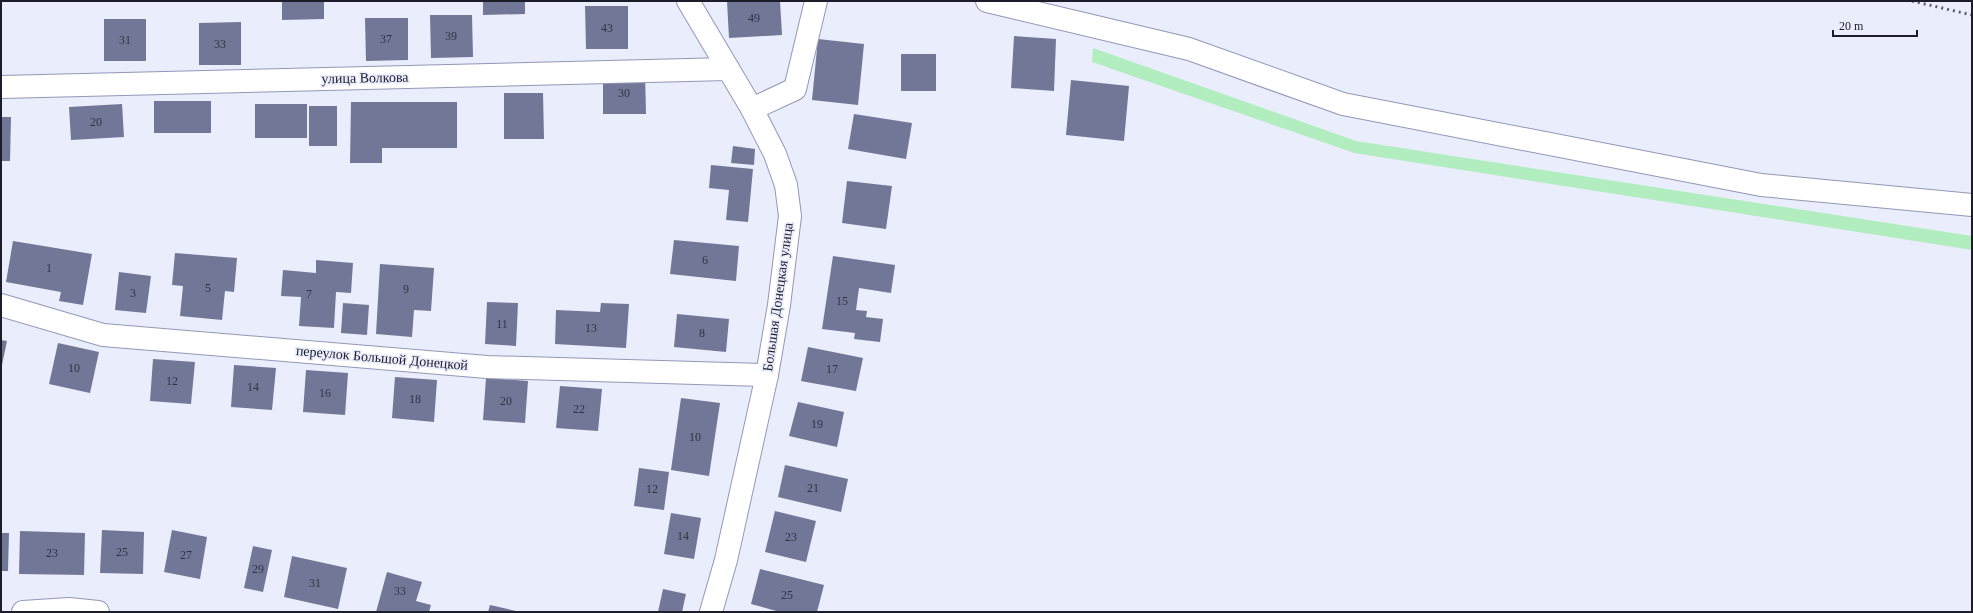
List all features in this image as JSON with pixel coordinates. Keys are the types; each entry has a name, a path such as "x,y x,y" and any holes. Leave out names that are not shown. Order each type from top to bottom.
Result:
{"street":[{"name":"Большая Донецкая улица","path":"688,1 752,109 777,161 786,185 790,216 767,375 726,560 711,612"},
{"path":"752,109 795,89 816,1"},
{"path":"987,1 1189,49 1343,104 1761,185 1972,205"},
{"name":"улица Волкова","path":"1,87 728,69"},
{"name":"переулок Большой Донецкой","path":"1,305 103,335 487,367 767,375"},
{"path":"23,612 69,609 98,612"}],"green space":[{"path":"1093,48 1356,141 1972,236 1972,250 1354,153 1092,62"}],"building":[{"path":"282,1 324,1 324,19 282,20"},
{"path":"483,1 525,1 525,14 483,15"},
{"path":"727,1 780,1 782,35 729,38"},
{"path":"585,6 628,6 628,49 586,49"},
{"path":"430,15 472,15 473,57 431,58"},
{"path":"365,18 408,18 408,60 366,61"},
{"path":"104,19 146,19 146,61 104,61"},
{"path":"241,22 241,65 199,65 199,23"},
{"path":"1014,36 1056,39 1054,91 1011,88"},
{"path":"818,39 864,44 858,105 812,100"},
{"path":"901,54 936,54 936,91 901,91"},
{"path":"603,72 645,72 646,114 603,114"},
{"path":"1071,80 1129,86 1124,141 1066,135"},
{"path":"504,93 543,93 544,139 504,139"},
{"path":"154,101 211,101 211,133 154,133"},
{"path":"351,102 457,102 457,148 382,148 382,163 350,163"},
{"path":"122,104 124,137 71,140 69,107"},
{"path":"255,104 307,104 307,138 255,138"},
{"path":"309,106 337,106 337,146 309,146"},
{"path":"854,114 912,123 906,159 848,149"},
{"path":"1,117 11,117 10,161 1,161"},
{"path":"733,146 755,149 754,165 731,163"},
{"path":"711,165 753,169 748,222 726,220 729,190 709,188"},
{"path":"847,181 892,186 886,229 842,223"},
{"path":"674,240 739,246 736,281 670,274"},
{"path":"13,241 92,254 83,305 59,301 61,292 6,282"},
{"path":"175,253 237,258 234,292 225,291 222,320 180,316 183,286 172,285"},
{"path":"833,256 895,265 891,293 859,288 856,310 867,311 866,317 883,319 880,342 854,339 855,333 822,329"},
{"path":"316,260 353,263 351,293 336,292 334,328 299,326 301,297 281,296 283,270 316,273"},
{"path":"380,264 434,268 431,311 414,310 412,337 376,334"},
{"path":"119,272 151,276 146,313 115,310"},
{"path":"487,302 518,303 516,346 485,344"},
{"path":"343,303 369,305 367,335 341,333"},
{"path":"601,303 629,304 626,348 555,344 556,310 600,312"},
{"path":"677,314 729,319 726,352 674,347"},
{"path":"1,340 7,341 2,365 1,365"},
{"path":"58,343 99,352 90,393 49,384"},
{"path":"808,347 863,358 856,391 801,381"},
{"path":"153,359 195,362 191,404 150,401"},
{"path":"234,365 276,368 272,410 231,407"},
{"path":"306,370 348,373 345,415 303,412"},
{"path":"395,377 437,380 434,422 392,418"},
{"path":"486,378 528,381 525,423 483,420"},
{"path":"560,386 602,389 598,431 556,428"},
{"path":"681,398 720,403 709,476 671,470"},
{"path":"798,402 844,412 837,447 789,436"},
{"path":"785,465 848,479 841,512 778,497"},
{"path":"639,468 669,472 664,510 634,506"},
{"path":"775,511 816,521 806,562 765,552"},
{"path":"671,513 701,518 694,559 664,554"},
{"path":"102,530 144,532 143,574 100,573"},
{"path":"172,530 207,537 200,579 164,572"},
{"path":"20,531 85,533 84,575 19,574"},
{"path":"1,533 9,533 8,571 1,571"},
{"path":"253,546 272,550 263,592 244,588"},
{"path":"292,556 347,568 338,609 284,597"},
{"path":"760,569 824,585 817,612 780,612 751,604"},
{"path":"387,572 422,582 416,601 431,605 429,612 376,612"},
{"path":"663,589 686,594 682,612 658,612"},
{"path":"490,605 516,611 516,612 488,612"}],"railway":[{"path":"1912,1 1972,15"}]}
